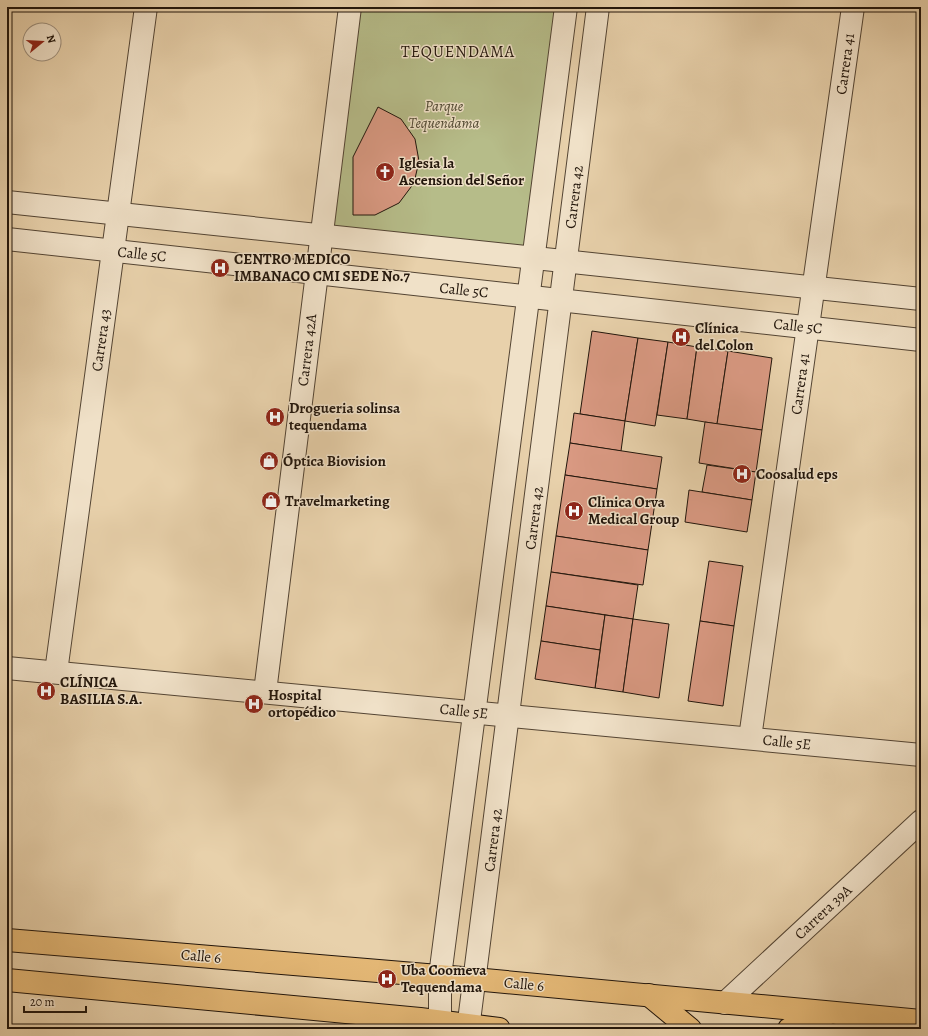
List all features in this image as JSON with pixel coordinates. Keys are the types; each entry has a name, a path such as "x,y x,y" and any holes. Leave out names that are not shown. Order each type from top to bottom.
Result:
{"main road":[{"name":"Calle 6","path":"7,940 474,979 921,1021"},
{"path":"7,980 439,1025 499,1029"},
{"path":"649,995 690,1029"},
{"path":"789,1029 830,1012"}],"street":[{"name":"Carrera 43","path":"56,672 146,7"},
{"name":"Carrera 42A","path":"265,692 350,7"},
{"path":"439,1025 440,976 566,7"},
{"name":"Carrera 42","path":"468,1026 509,716 598,7"},
{"name":"Carrera 41","path":"750,738 853,7"},
{"path":"7,202 921,299"},
{"name":"Calle 5C","path":"7,239 921,340"},
{"name":"Calle 5E","path":"7,668 921,755"},
{"name":"Carrera 39A","path":"725,1003 921,821"}],"green space":[{"name":"Parque Tequendama","path":"350,7 566,7 533,258 321,235"}],"building":[{"name":"Iglesia la Ascension del Señor","path":"378,107 401,119 415,139 419,161 414,183 399,203 375,215 353,215 353,157"},
{"path":"592,331 638,338 625,421 580,414"},
{"path":"638,338 668,342 655,426 625,421"},
{"path":"668,342 697,347 687,419 657,415"},
{"path":"697,347 728,351 717,424 687,419"},
{"path":"728,351 772,358 762,430 717,424"},
{"path":"574,413 625,421 621,451 570,443"},
{"path":"705,422 762,430 756,472 699,463"},
{"path":"570,443 662,457 657,489 565,475"},
{"path":"707,465 756,472 752,500 702,492"},
{"path":"565,475 657,489 648,550 556,536"},
{"path":"689,490 752,500 747,532 685,522"},
{"path":"556,536 648,550 643,585 551,572"},
{"path":"709,561 743,566 734,626 700,621"},
{"path":"551,572 638,585 633,619 546,606"},
{"path":"546,606 605,615 600,650 541,641"},
{"path":"605,615 633,619 623,692 595,688"},
{"path":"633,619 669,624 659,698 623,692"},
{"path":"700,621 734,626 723,706 688,701"},
{"path":"541,641 600,650 595,688 535,679"}],"place":[{"name":"Iglesia la Ascension del Señor","path":"385,172"},
{"name":"CENTRO MEDICO IMBANACO CMI SEDE No.7","path":"220,268"},
{"name":"Clínica del Colon","path":"681,337"},
{"name":"Drogueria solinsa tequendama","path":"275,417"},
{"name":"Óptica Biovision","path":"269,461"},
{"name":"Coosalud eps","path":"742,474"},
{"name":"Travelmarketing","path":"271,501"},
{"name":"Clinica Orva Medical Group","path":"574,511"},
{"name":"CLÍNICA BASILIA S.A.","path":"46,691"},
{"name":"Hospital ortopédico","path":"254,704"},
{"name":"Uba Coomeva Tequendama","path":"387,979"}],"district":[{"name":"TEQUENDAMA","path":"458,52"}]}
